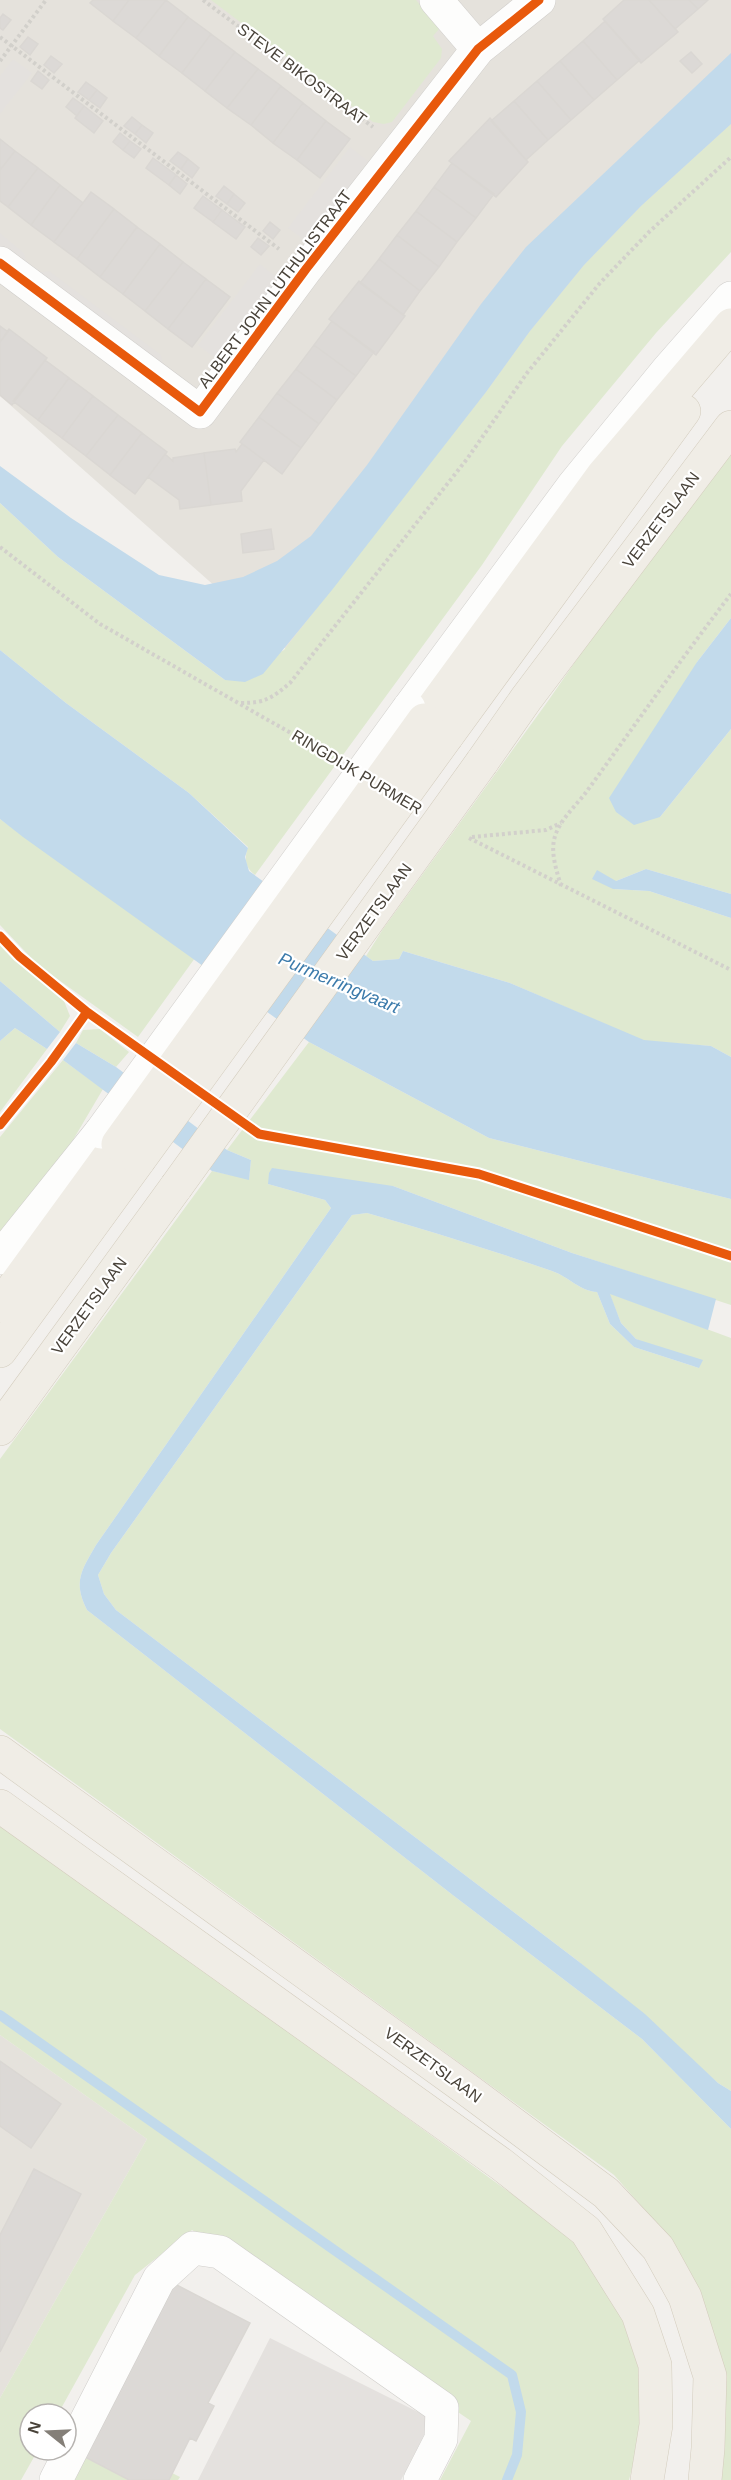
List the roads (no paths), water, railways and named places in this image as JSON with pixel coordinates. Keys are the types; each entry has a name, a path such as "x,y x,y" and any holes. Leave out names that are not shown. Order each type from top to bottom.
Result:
{"main road":[{"path":"0,1306 427,721 603,475 731,325"},
{"path":"427,721 626,489 704,385 731,354"},
{"name":"VERZETSLAAN","path":"0,1429 526,699 731,427"},
{"path":"0,1351 119,1145"},
{"name":"VERZETSLAAN","path":"0,1752 465,2088 606,2193 658,2248 685,2297 710,2376 705,2480"},
{"path":"0,1806 501,2164 586,2231 638,2314 656,2365 656,2425 647,2480"}],"street":[{"path":"435,0 478,49"},
{"name":"ALBERT JOHN LUTHULISTRAAT","path":"0,264 200,412 306,269 478,49 539,0"},
{"path":"0,1258 119,1145 427,721 573,486 667,370 731,298"},
{"path":"56,2480 159,2279 193,2248 220,2252 442,2408 441,2439 420,2480"}],"water":[{"path":"731,53 731,124 641,206 584,265 530,331 486,392 332,590 263,674 245,682 225,680 58,557 0,503 0,466 71,518 159,575 205,585 243,577 277,561 311,536 367,465 481,304 526,247"},
{"path":"731,618 731,729 660,817 634,825 616,812 609,798 697,662"},
{"name":"Purmerringvaart","path":"0,650 66,703 189,793 248,848 245,857 249,871 373,961 399,959 403,951 510,983 644,1040 711,1046 731,1057 731,1199 489,1138 309,1042 23,837 0,819"},
{"path":"646,869 731,894 731,918 649,891 613,889 592,879 597,870 616,881"},
{"path":"0,981 60,1032 47,1049 15,1028 0,1041"},
{"path":"76,1043 116,1067 227,1150 251,1160 249,1180 212,1171 63,1060"},
{"path":"272,1168 393,1186 572,1253 716,1299 708,1330 610,1294 621,1323 636,1339 703,1360 699,1368 634,1347 610,1324 597,1292 585,1289 558,1274 483,1248 367,1213 352,1215 111,1553 98,1575 104,1594 116,1610 645,2014 718,2083 731,2091 731,2129 642,2039 454,1896 87,1610 80,1592 80,1584 86,1562 96,1545 331,1208 325,1200 268,1184"}],"waterway":[{"path":"0,2015 512,2375 521,2412 517,2455 507,2480"}]}
